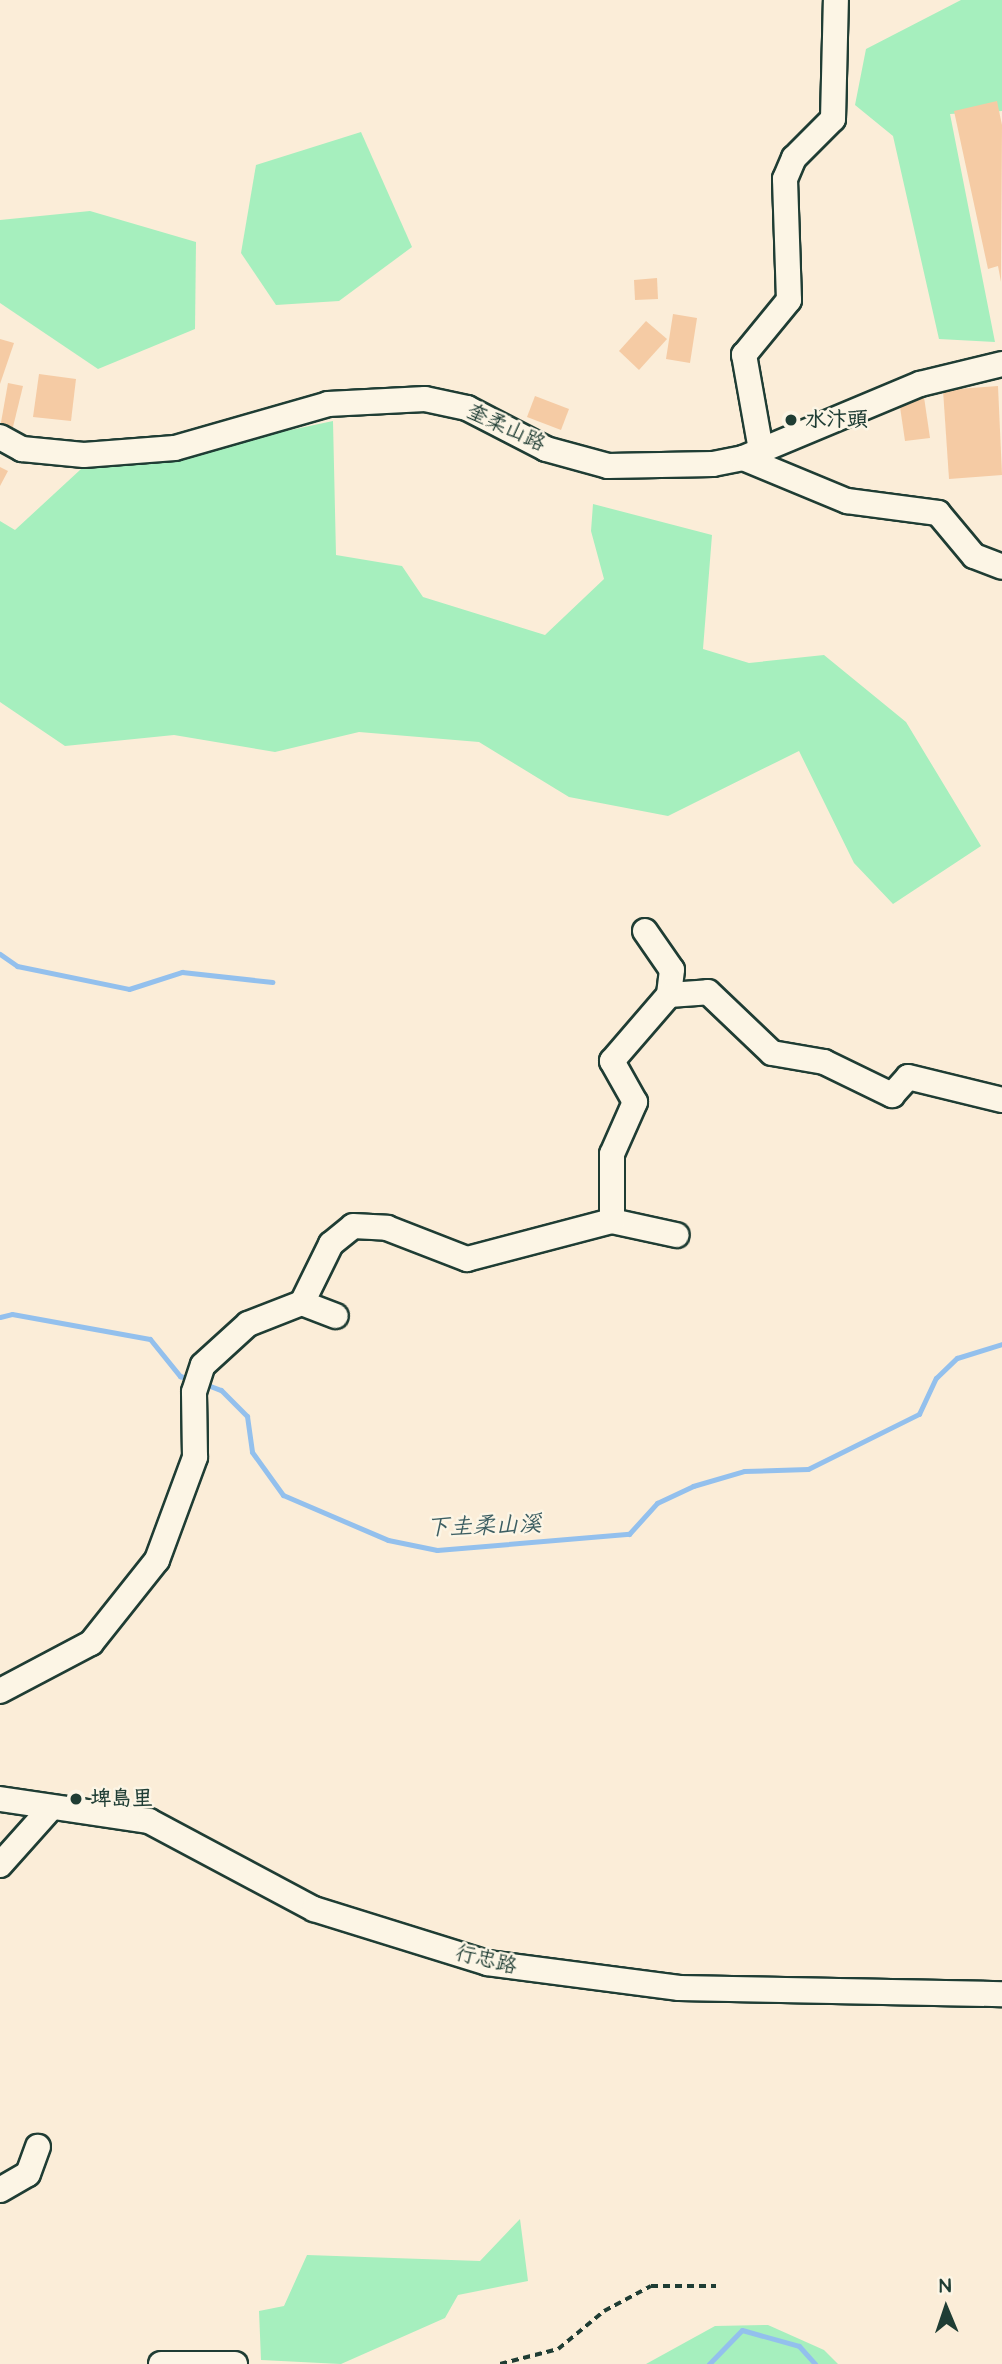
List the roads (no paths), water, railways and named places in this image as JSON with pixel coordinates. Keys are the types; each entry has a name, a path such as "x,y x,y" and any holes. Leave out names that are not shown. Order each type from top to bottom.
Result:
{"street":[{"path":"836,0 833,119 793,158 785,179 789,300 744,355 752,454 847,501 938,513 974,556 1002,567"},
{"name":"奎柔山路","path":"0,437 22,449 84,455 175,448 328,404 425,399 467,408 546,449 608,466 752,454 860,406 1002,364"},
{"path":"612,1221 612,1154 635,1102 611,1061 669,995 671,970 645,931"},
{"path":"669,995 708,992 772,1054 824,1062 892,1095 908,1077 1002,1100"},
{"path":"302,1303 331,1244 353,1226 387,1228 467,1259 612,1221 676,1236"},
{"path":"0,1691 91,1643 157,1560 195,1457 194,1392 203,1366 248,1324 302,1303 336,1315"},
{"name":"行忠路","path":"0,1799 50,1809 149,1821 314,1909 487,1963 679,1988 1002,1994"},
{"path":"0,1865 50,1809"},
{"path":"0,2190 28,2174 38,2147"},
{"path":"160,2364 235,2364"}],"waterway":[{"path":"0,954 17,966 129,989 182,972 272,982"},
{"name":"下圭柔山溪","path":"0,1317 12,1314 150,1339 180,1376 192,1380"},
{"name":"下圭柔山溪","path":"205,1384 221,1390 247,1416 252,1452 283,1495 388,1540 437,1550 629,1534 657,1503 693,1486 744,1471 808,1469 919,1414 936,1378 957,1358 1002,1344"},
{"path":"709,2364 742,2330 799,2346 815,2364"}],"place":[{"name":"水汴頭","path":"791,420"},
{"name":"埤島里","path":"76,1799"}]}
